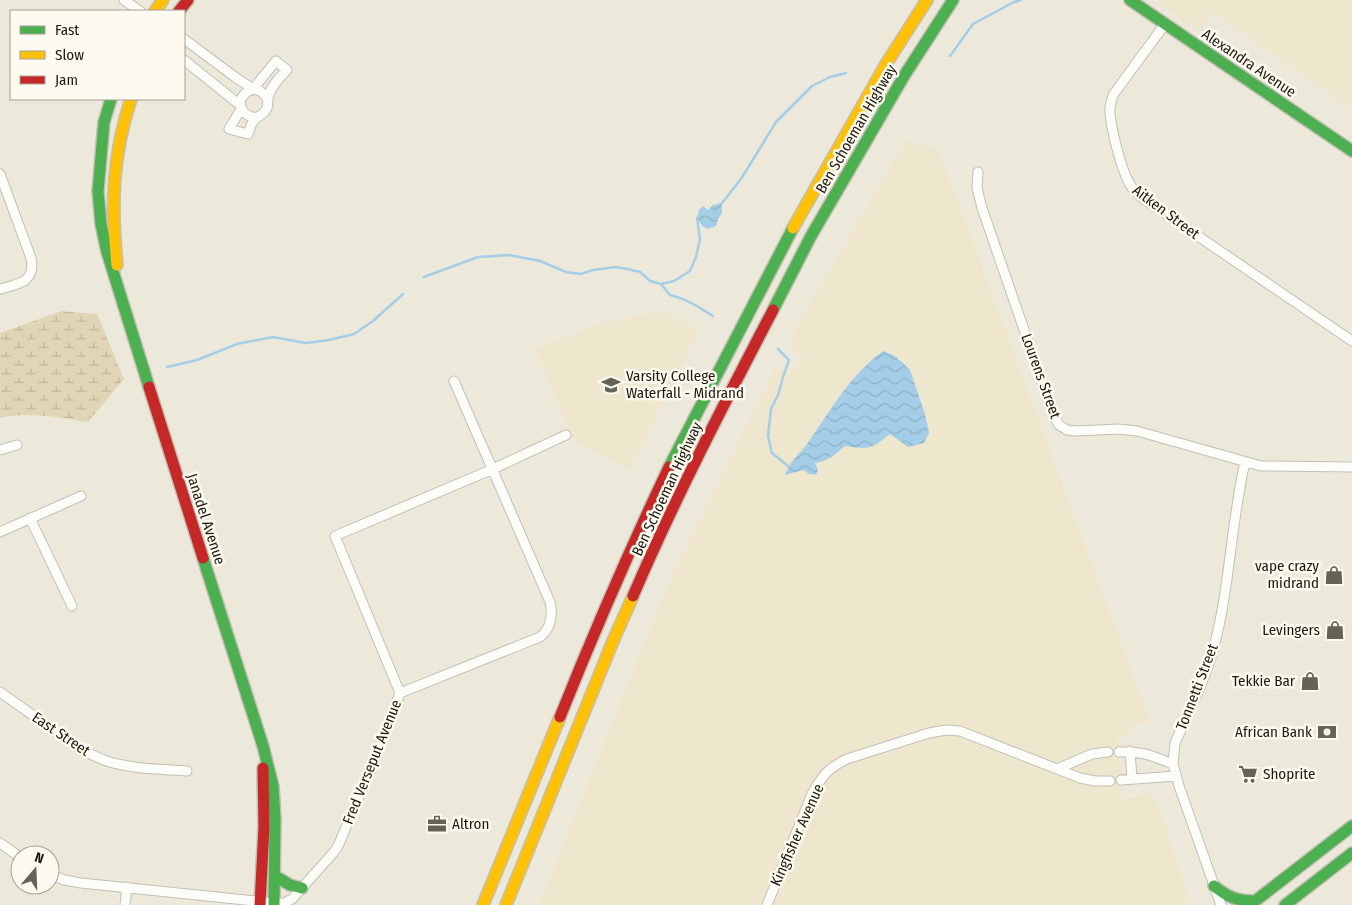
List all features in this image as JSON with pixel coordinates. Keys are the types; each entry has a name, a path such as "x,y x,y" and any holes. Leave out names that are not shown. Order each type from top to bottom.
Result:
{"main road":[{"path":"180,10 188,0"},
{"name":"Ben Schoeman Highway","path":"483,905 597,624 681,442 793,227 886,64 927,0"},
{"name":"Ben Schoeman Highway","path":"506,905 613,641 655,545 700,451 811,236 904,76 953,0"},
{"name":"Alexandra Avenue","path":"1130,0 1352,151"},
{"name":"Janadel Avenue","path":"111,100 104,122 98,191 101,224 121,300 263,746 273,786 275,819 274,904"},
{"name":"Janadel Avenue","path":"121,300 114,242 114,170 120,137 131,100"},
{"name":"Janadel Avenue","path":"261,903 264,827 263,746"},
{"path":"1214,886 1233,900 1253,903 1352,826"},
{"path":"1285,905 1352,853"},
{"path":"275,876 290,885 302,888"}],"street":[{"path":"124,0 139,10"},
{"name":"Aitken Street","path":"1165,24 1113,95 1110,108 1111,125 1121,165 1130,186 1151,204 1352,341"},
{"path":"185,40 235,77 253,89 262,92 267,99 268,104 265,112 252,123 248,134 229,128 241,107 241,100 245,93 253,89 276,61 288,70 275,84 267,99"},
{"path":"185,61 241,107 247,115 257,117"},
{"name":"Lourens Street","path":"978,172 977,188 982,208 1053,414 1059,425 1067,430 1077,431 1118,429 1137,431 1245,462"},
{"path":"0,174 33,266 28,279 0,289"},
{"path":"400,693 540,637 546,632 552,618 550,602 454,381"},
{"name":"Fred Verseput Avenue","path":"274,904 287,903 338,846 374,764 400,693 335,536 566,435"},
{"path":"0,450 17,445"},
{"path":"1245,462 1274,467 1352,467"},
{"name":"Tonnetti Street","path":"1222,905 1198,841 1173,764 1175,743 1201,684 1214,648 1245,462"},
{"path":"0,532 81,496"},
{"path":"30,518 72,606"},
{"name":"East Street","path":"0,692 91,755 127,766 187,771"},
{"name":"Kingfisher Avenue","path":"767,905 815,788 825,773 847,759 930,733 946,730 960,731 1080,778 1110,781"},
{"path":"1130,751 1132,780"},
{"path":"1057,769 1092,754 1108,752"},
{"path":"1119,752 1145,753 1173,764"},
{"path":"1121,780 1176,776"},
{"path":"60,878 81,883 274,904"},
{"path":"125,905 127,887"}],"shaded area":[{"path":"1155,0 1352,0 1352,109 1214,13 1200,31"},
{"path":"906,140 939,150 1151,723 1130,724 1130,736 1118,737 1123,799 1154,793 1189,897 1183,905 539,905 669,581 776,366 794,372 802,354 793,349 792,339 794,331"},
{"name":"Varsity College Waterfall - Midrand","path":"665,311 699,331 630,470 574,441 535,349 604,322"}],"green space":[{"path":"62,311 97,314 124,379 88,422 33,415 0,418 0,333"}],"water":[{"path":"722,203 722,213 716,226 708,229 702,226 697,218 699,210 703,206 708,210 713,205"},
{"path":"883,351 893,355 910,370 925,414 929,433 924,443 908,447 890,434 870,447 845,446 828,459 815,463 818,470 816,475 809,474 803,470 785,475 832,406 860,371"}],"waterway":[{"path":"950,56 973,24 1021,0"},
{"path":"722,203 741,179 776,122 812,86 830,77 846,73"},
{"path":"424,277 478,257 509,255 540,261 566,272 581,274 593,270 616,267 627,269 640,272 650,281 661,284 674,281 690,271 696,257 700,239 697,218"},
{"path":"661,284 670,295 683,299 713,316"},
{"path":"167,367 197,360 237,344 273,337 306,343 354,334 373,321 403,294"},
{"path":"778,349 789,360 778,395 771,409 768,436 772,453 788,466"}],"traffic: fast":[{"path":"773,310 811,236 904,76 953,0"},
{"path":"1130,0 1352,151"},
{"path":"111,100 104,122 98,191 101,224 107,252 149,387"},
{"path":"669,467 793,228"},
{"path":"203,558 263,746 273,786 275,819 274,905"},
{"path":"1250,905 1352,826"},
{"path":"1285,905 1352,853"},
{"path":"275,876 290,885 302,888"},
{"path":"1214,886 1233,898 1255,901"}],"traffic: slow":[{"path":"156,10 163,0"},
{"path":"793,228 886,64 927,0"},
{"path":"117,265 114,222 115,181 120,141 131,100"},
{"path":"506,905 633,596"},
{"path":"483,905 560,717"}],"traffic: jam":[{"path":"180,10 188,0"},
{"path":"633,596 683,487 773,310"},
{"path":"149,387 203,558"},
{"path":"560,717 640,529 669,467"},
{"path":"260,905 264,827 263,768"}],"place":[{"name":"Varsity College Waterfall - Midrand","path":"611,385"},
{"name":"vape crazy midrand","path":"1334,575"},
{"name":"Levingers","path":"1335,630"},
{"name":"Tekkie Bar","path":"1310,681"},
{"name":"African Bank","path":"1327,732"},
{"name":"Shoprite","path":"1248,774"},
{"name":"Altron","path":"437,824"}]}
